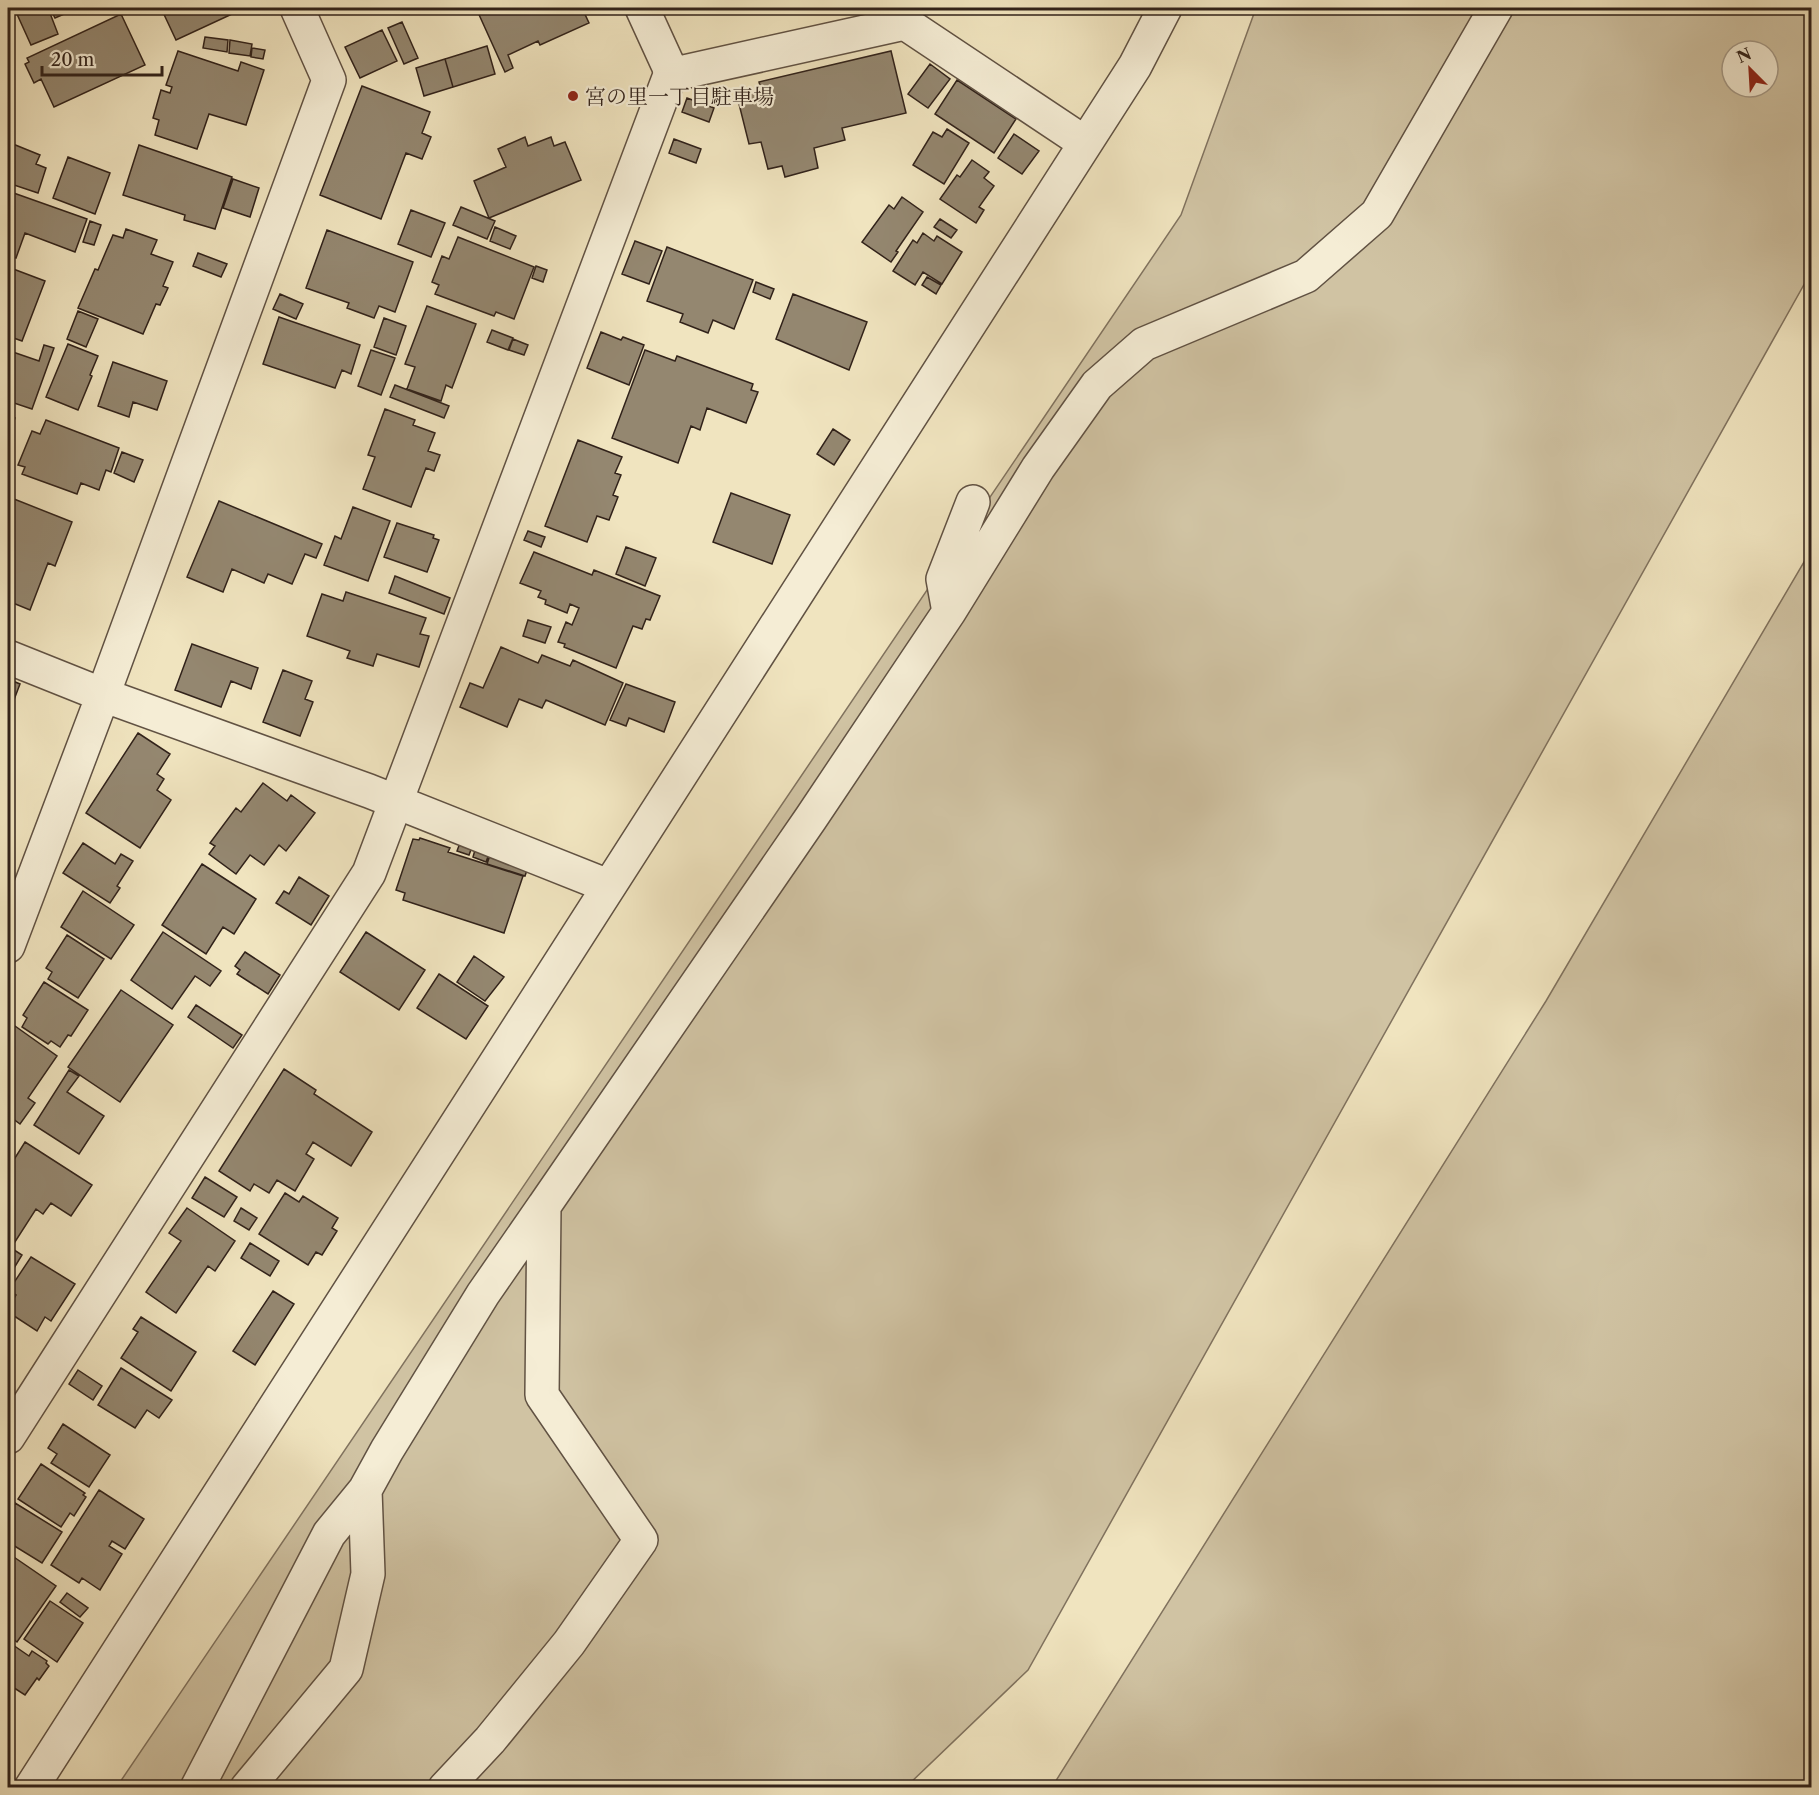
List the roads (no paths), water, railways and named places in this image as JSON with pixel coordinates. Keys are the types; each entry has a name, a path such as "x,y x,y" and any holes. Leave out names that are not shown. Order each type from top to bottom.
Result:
{"street":[{"path":"8,946 103,695 329,80 297,8"},
{"path":"8,1437 369,873 670,75 669,67 642,8"},
{"path":"31,1788 1136,66 1165,8"},
{"path":"197,1788 329,1534 365,1490 483,1294 811,818 949,612 1038,468 1097,385 1144,344 1306,276 1377,214 1496,8"},
{"path":"670,75 901,15 1085,143"},
{"path":"949,612 943,579 973,502"},
{"path":"8,657 103,695 396,801 608,886"},
{"path":"446,1788 490,1740 569,1643 641,1540 542,1395 544,1206"},
{"path":"247,1788 346,1669 368,1574 365,1490"}],"place":[{"name":"宮の里一丁目駐車場","path":"573,96"}]}
